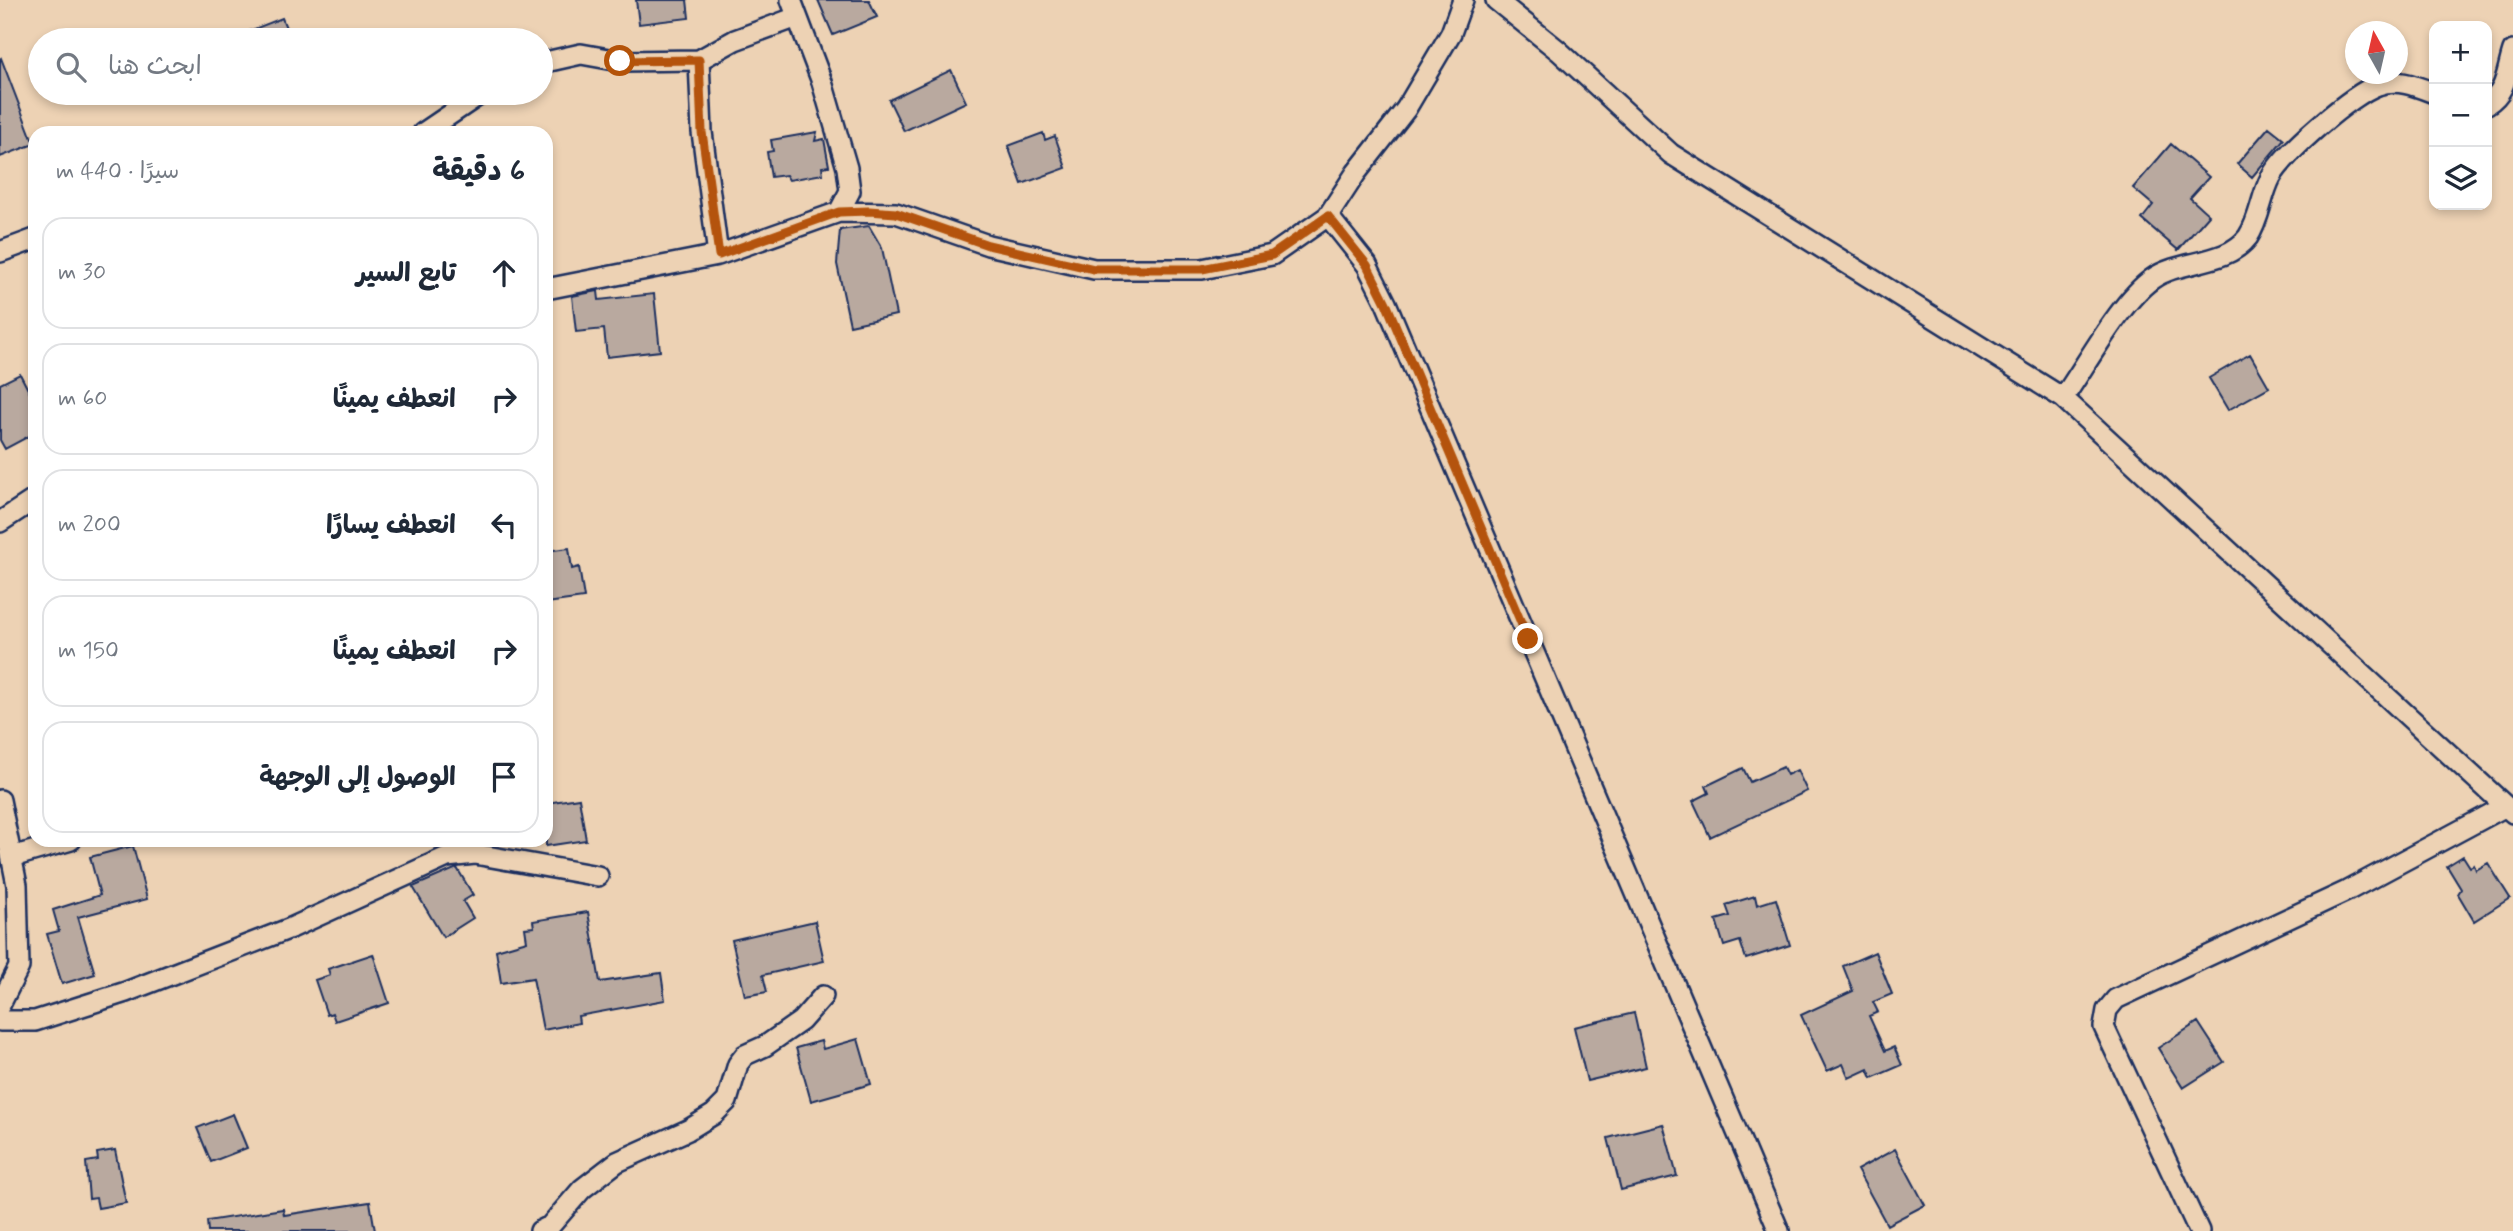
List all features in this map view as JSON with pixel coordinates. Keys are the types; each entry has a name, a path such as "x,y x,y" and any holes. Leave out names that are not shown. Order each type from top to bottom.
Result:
{"street":[{"path":"553,288 719,255 839,212 896,213 988,245 1094,269 1188,269 1272,255 1328,216 1356,173 1406,109 1451,33 1463,0"},
{"path":"1496,0 1559,51 1671,154 2063,398 2509,810 2347,891 2116,999 2107,1010 2105,1027 2199,1231"},
{"path":"553,61 581,54 620,61 699,60 794,9 822,82 847,168 850,191 839,212"},
{"path":"2492,101 2504,86 2513,51"},
{"path":"699,60 702,132 719,255"},
{"path":"2063,398 2133,296 2152,278 2171,269 2226,254 2247,238 2269,180 2282,159 2329,118 2378,85 2406,82 2429,91"},
{"path":"433,126 464,105"},
{"path":"1328,216 1367,265 1386,303 1779,1231"},
{"path":"0,252 28,242"},
{"path":"0,522 28,504"},
{"path":"0,800 17,885 19,967 0,1005"},
{"path":"12,857 47,847"},
{"path":"0,1021 35,1021 126,992 291,928 447,857 475,854 598,876"},
{"path":"540,1231 550,1226 582,1189 617,1162 688,1130 714,1114 727,1101 738,1064 746,1055 765,1046 801,1021 824,996"}],"building":[{"path":"636,0 687,0 689,18 639,24"},
{"path":"818,0 869,0 877,17 833,35"},
{"path":"282,18 286,28 257,28"},
{"path":"0,59 28,128 28,146 0,157"},
{"path":"951,70 966,102 904,131 889,100"},
{"path":"2269,127 2284,139 2252,177 2237,164"},
{"path":"817,132 815,141 824,139 829,166 822,167 823,174 789,180 786,175 771,177 767,152 773,151 771,140"},
{"path":"1043,133 1045,140 1055,136 1066,168 1022,184 1008,146"},
{"path":"2171,144 2209,177 2190,198 2209,215 2178,250 2142,219 2153,205 2133,188"},
{"path":"869,226 882,248 896,315 850,325 837,264 840,230"},
{"path":"598,291 599,300 654,294 660,351 607,357 604,329 576,332 572,296"},
{"path":"2250,354 2269,387 2228,410 2209,378"},
{"path":"20,374 28,389 28,437 5,449 0,440 0,384"},
{"path":"569,548 572,569 579,567 584,598 553,602 553,550"},
{"path":"1783,767 1787,775 1797,770 1807,791 1710,837 1693,801 1709,793 1706,786 1743,768 1750,782"},
{"path":"579,798 586,840 553,845 553,802"},
{"path":"133,847 147,899 78,917 95,974 62,984 47,934 59,931 53,910 100,895 90,857"},
{"path":"2463,856 2470,867 2474,865 2476,870 2488,863 2510,898 2474,921 2458,894 2461,889 2447,866"},
{"path":"457,868 473,895 463,901 473,918 443,937 413,887"},
{"path":"1755,896 1757,905 1776,899 1790,945 1746,959 1740,941 1724,946 1716,920 1730,916 1726,905"},
{"path":"588,912 600,982 661,973 665,1000 578,1016 579,1023 543,1030 533,978 501,983 496,950 527,941 525,928 534,927 533,921"},
{"path":"815,921 824,961 763,975 767,992 745,996 732,940"},
{"path":"1875,952 1892,994 1873,1002 1878,1012 1869,1016 1885,1051 1894,1047 1902,1065 1872,1078 1868,1069 1849,1078 1843,1064 1827,1071 1801,1015 1853,991 1843,966"},
{"path":"373,954 389,1003 335,1021 332,1013 327,1015 315,980 330,975 328,969"},
{"path":"1634,1013 1646,1067 1587,1081 1574,1027"},
{"path":"2198,1022 2224,1062 2183,1088 2158,1048"},
{"path":"858,1039 871,1084 811,1101 796,1048 821,1041 823,1049"},
{"path":"233,1114 247,1148 211,1162 197,1128"},
{"path":"1663,1124 1677,1176 1621,1190 1608,1138"},
{"path":"1895,1149 1925,1205 1887,1225 1857,1170"},
{"path":"115,1150 126,1203 98,1208 96,1198 89,1199 86,1162 98,1160 97,1153"},
{"path":"370,1202 375,1231 208,1231 207,1221 283,1209 284,1215"}],"route":[{"path":"620,61 673,58 699,60 702,132 719,255 839,212 869,211 896,213 988,245 1094,269 1202,269 1272,255 1328,216 1367,265 1386,303 1528,639"}]}
